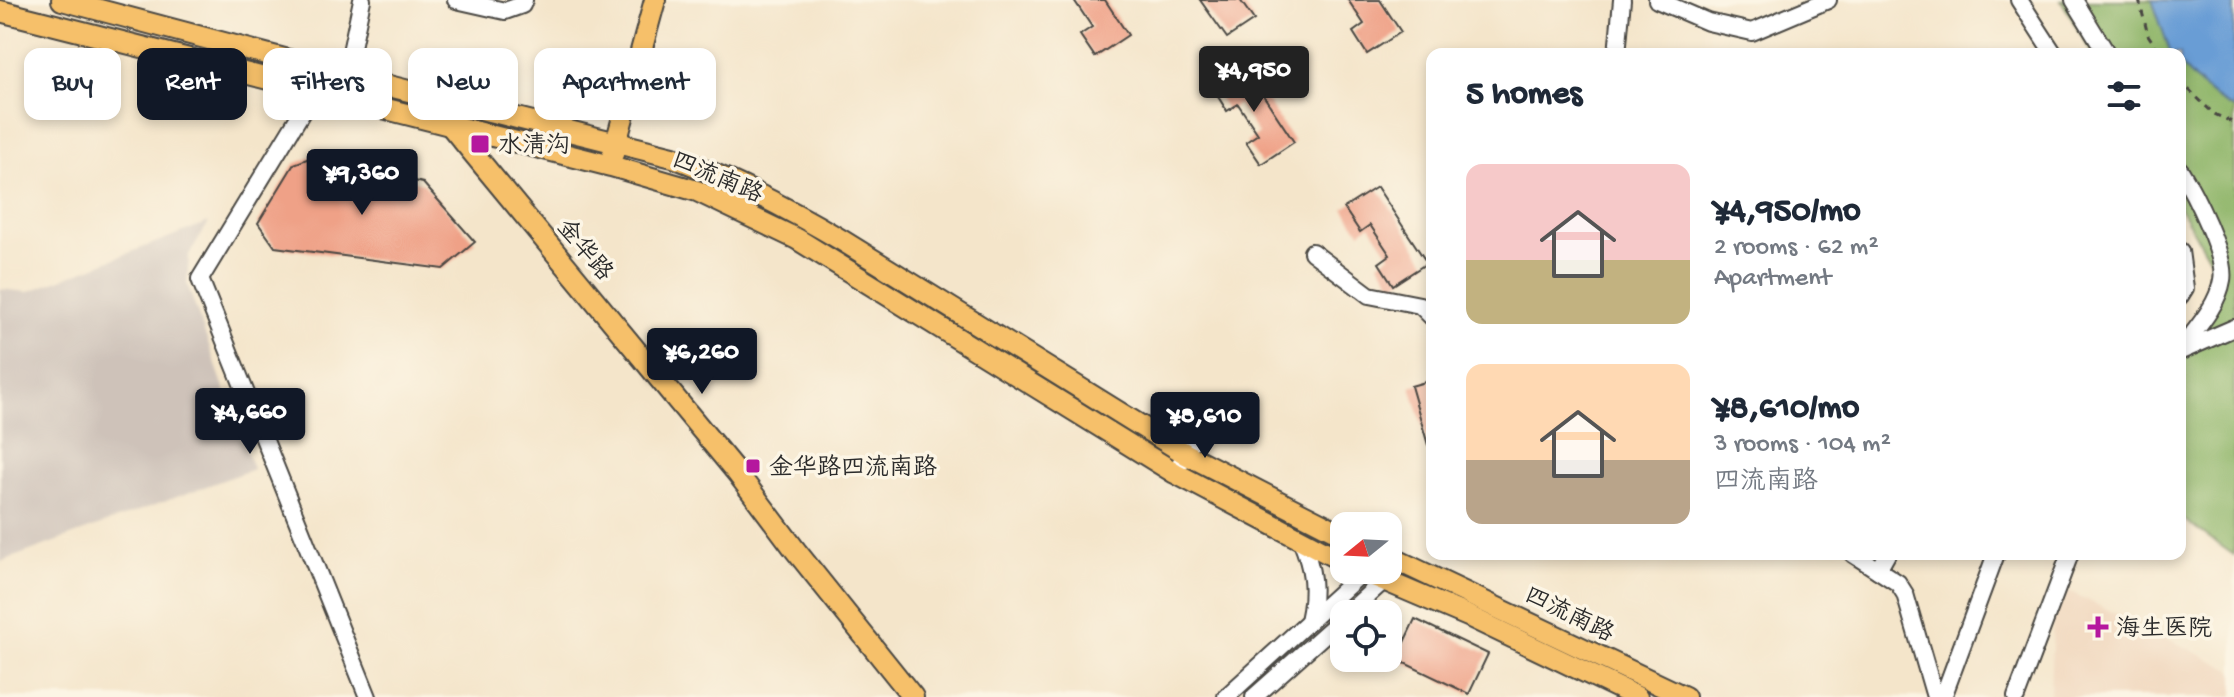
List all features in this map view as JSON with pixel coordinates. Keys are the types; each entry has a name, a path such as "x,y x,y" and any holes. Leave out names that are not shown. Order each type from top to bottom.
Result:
{"main road":[{"name":"四流南路","path":"62,0 92,4 263,52"},
{"path":"611,166 655,0"},
{"name":"四流南路","path":"0,11 263,79"},
{"name":"四流南路","path":"392,112 611,166 697,191 797,239 1175,473 1330,555"},
{"name":"四流南路","path":"518,119 673,157 798,214 1186,454 1330,528"},
{"name":"金华路","path":"447,120 738,474 913,697"},
{"name":"四流南路","path":"1402,562 1685,697"},
{"name":"四流南路","path":"1391,584 1468,616 1637,697"}],"street":[{"path":"351,48 362,0"},
{"path":"456,0 505,11 522,5 524,0"},
{"path":"1618,48 1622,0"},
{"path":"1657,0 1708,22 1752,32 1828,0"},
{"path":"2019,0 2050,48"},
{"path":"2074,0 2103,48"},
{"path":"297,120 200,279 368,697"},
{"path":"2186,180 2197,198 2223,277 2219,291 2186,342"},
{"path":"1312,252 1369,295 1426,306"},
{"path":"2186,348 2234,328"},
{"path":"1175,473 1200,427"},
{"path":"1301,540 1315,584 1309,621"},
{"path":"1862,560 1898,583 1905,594 1935,697"},
{"path":"1878,570 1884,560"},
{"path":"1943,697 1994,560"},
{"path":"2016,697 2068,560"},
{"path":"1226,697 1348,584"},
{"path":"1363,600 1381,584"},
{"path":"1254,697 1330,629"}],"path":[{"path":"2139,0 2148,35 2157,48"},
{"path":"2186,87 2214,114 2234,123"}],"shaded area":[{"path":"209,222 189,255 187,284 253,469 0,562 0,289 28,292"},
{"name":"海生医院","path":"2054,584 2234,671 2234,697 2050,697"}],"green space":[{"path":"2061,0 2234,0 2234,555 2186,521 2186,344 2222,281 2186,218 2186,48 2089,48"}],"water":[{"path":"2152,0 2234,0 2234,109 2212,95 2186,70 2186,48 2169,48"}],"building":[{"path":"1074,0 1105,0 1128,35 1095,57 1080,35 1092,27"},
{"path":"1200,0 1240,0 1254,20 1227,38"},
{"path":"1348,0 1380,0 1401,32 1367,54 1353,32 1364,24"},
{"path":"1244,66 1294,142 1261,164 1246,142 1258,134 1238,104 1227,111 1212,87"},
{"path":"312,157 423,183 475,242 443,269 275,247 258,223 294,164"},
{"path":"1377,187 1426,264 1393,285 1379,263 1390,255 1370,225 1360,232 1344,208"},
{"path":"1426,382 1426,438 1411,386"},
{"path":"1415,619 1488,654 1469,694 1402,662 1402,646"}],"place":[{"name":"水清沟","path":"480,144"},
{"name":"金华路四流南路","path":"753,466"},
{"name":"海生医院","path":"2098,627"}]}
